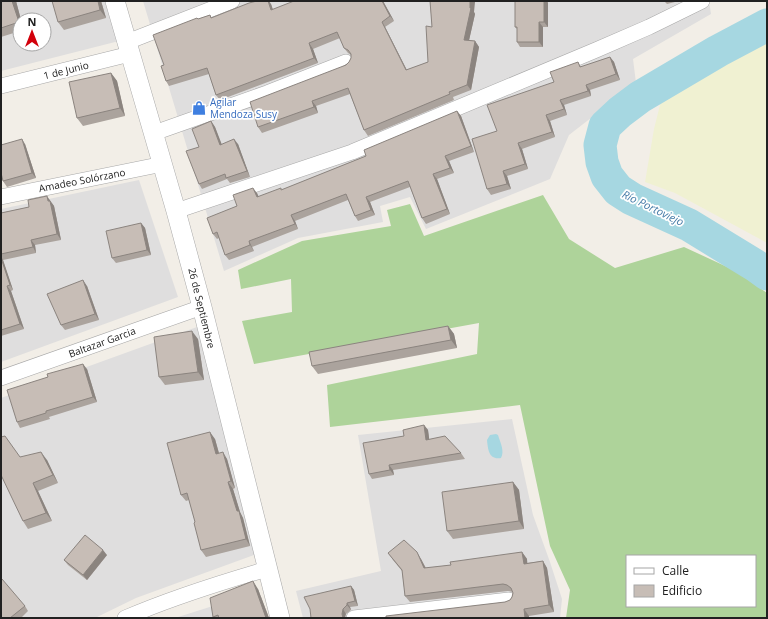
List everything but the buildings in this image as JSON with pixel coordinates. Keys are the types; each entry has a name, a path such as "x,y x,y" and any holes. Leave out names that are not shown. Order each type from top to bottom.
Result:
{"street":[{"name":"26 de Septiembre","path":"115,1 163,164 202,307 280,618"},
{"name":"1 de Junio","path":"1,86 129,48 232,1"},
{"path":"176,211 352,152 602,47 702,1"},
{"path":"154,133 267,93 346,62"},
{"name":"Amadeo Solórzano","path":"1,197 163,164"},
{"name":"Baltazar Garcia","path":"1,378 202,307"},
{"path":"125,618 231,579 267,569"},
{"path":"354,618 509,600"}],"shaded area":[{"path":"1,1 106,1 119,41 1,71"},
{"path":"143,1 709,1 711,14 633,59 636,83 569,135 550,179 426,229 410,197 380,206 383,222 298,238 224,271"},
{"path":"139,180 178,297 1,362 1,209"},
{"path":"197,327 257,554 136,598 95,618 1,618 1,398"},
{"path":"512,419 533,515 562,599 560,618 303,618 296,591 381,571 358,435"},
{"path":"216,605 269,618 175,618"}],"green space":[{"path":"767,40 767,243 675,193 645,182 654,129 661,101"},
{"path":"543,195 569,239 615,268 684,247 736,271 767,293 767,618 566,618 570,590 550,546 520,405 330,427 327,385 477,354 479,323 254,364 242,321 292,312 291,279 241,289 238,270 302,241 391,226 387,210 410,204 424,236"}],"water":[{"path":"490,435 498,435 502,446 501,458 492,456 488,447 487,440"}],"waterway":[{"name":"Río Portoviejo","path":"767,25 718,51 640,97 620,112 605,126 600,145 602,162 607,176 618,190 632,199 689,225 767,274"}],"place":[{"name":"Agilar Mendoza Susy","path":"199,108"}]}
